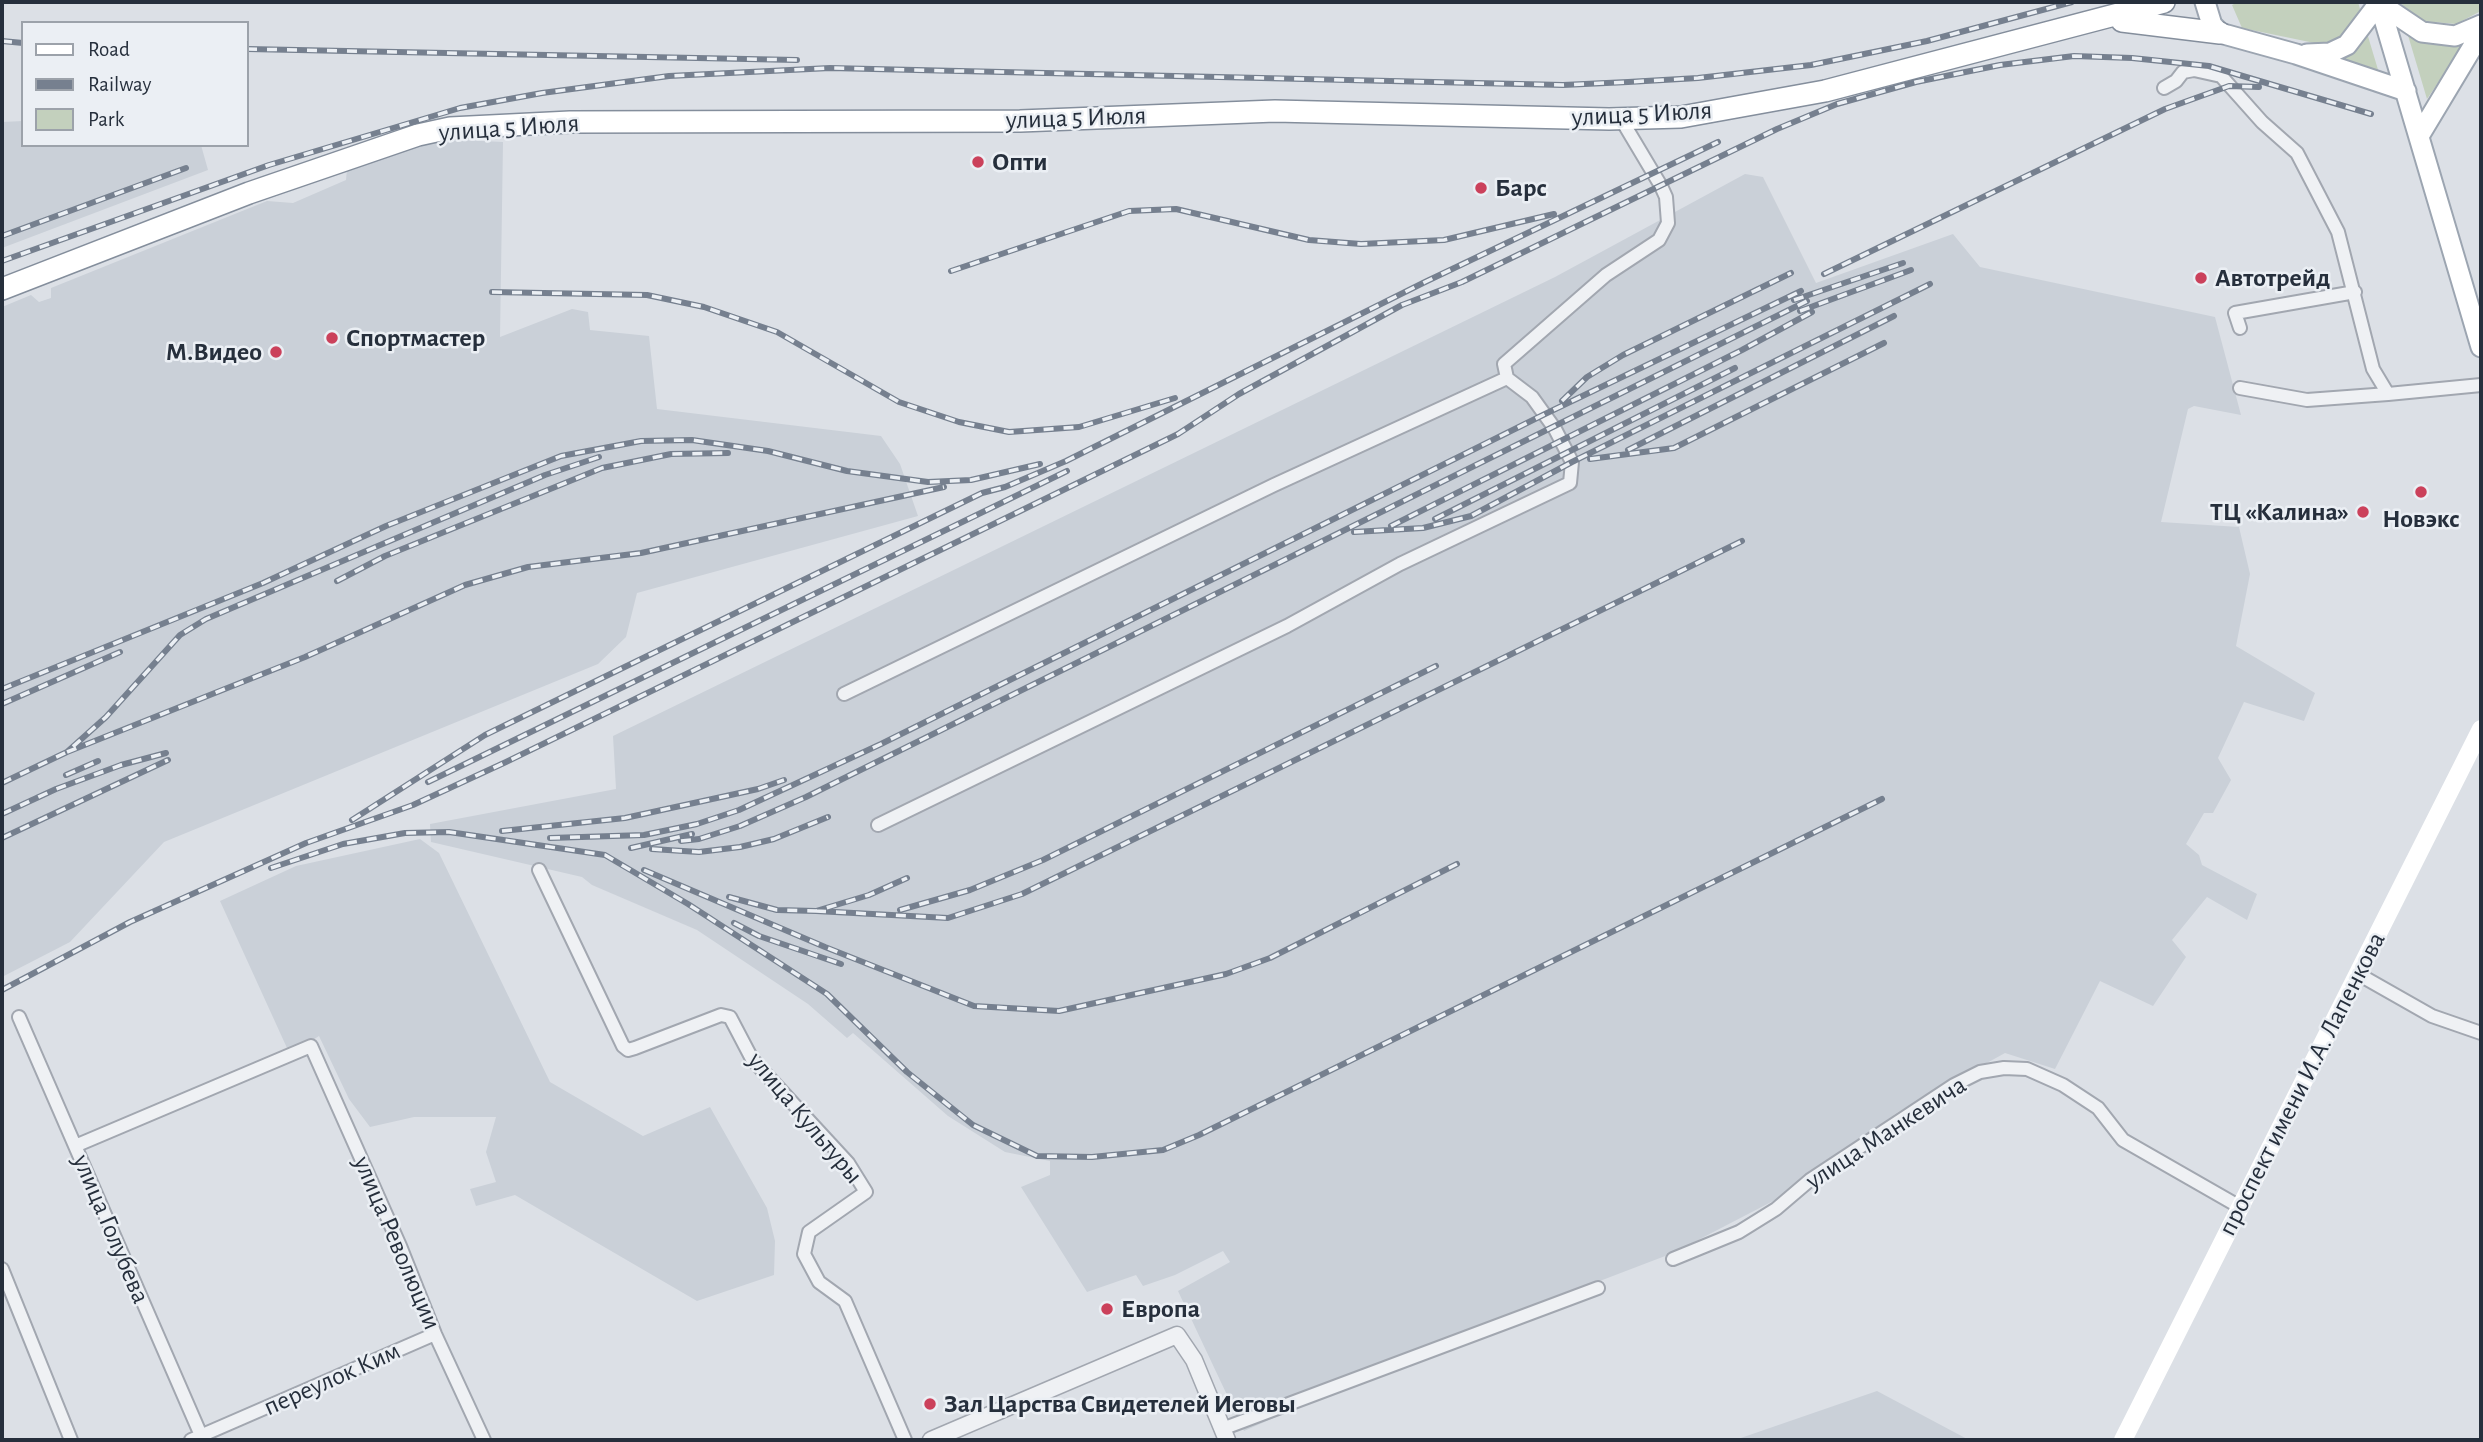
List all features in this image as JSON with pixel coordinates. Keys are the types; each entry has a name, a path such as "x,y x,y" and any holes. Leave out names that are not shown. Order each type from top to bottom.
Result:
{"highway":[{"name":"улица 5 Июля","path":"2,289 248,193 418,135 450,128 625,122 1020,121 1275,111 1621,119 1681,117 1825,91 2164,2"},
{"path":"2099,20 2155,23 2220,33"}],"main road":[{"path":"2205,2 2212,25 2220,33 2296,54 2406,91"},
{"path":"2296,54 2330,53 2347,45 2379,2"},
{"path":"2379,2 2422,32 2455,36 2481,25"},
{"path":"2379,2 2481,347"},
{"path":"2419,136 2481,33"},
{"name":"проспект имени И.А. Лапенкова","path":"2123,1440 2481,729"}],"street":[{"path":"2164,88 2183,72 2194,69 2221,76 2262,122 2297,153 2338,232 2373,369 2388,394"},
{"path":"878,825 1287,626 1400,564 1570,483 1572,462 1555,429 1532,397 1507,378 1504,364 1606,275 1659,240 1668,223 1661,186 1621,119"},
{"path":"2240,328 2235,313 2355,292"},
{"path":"844,694 1274,485 1507,378"},
{"path":"2240,388 2307,400 2481,386"},
{"name":"улица Культуры","path":"539,870 623,1046 628,1050 635,1048 721,1015 735,1022 752,1059 848,1163 866,1192 809,1232 804,1254 819,1282 845,1301 905,1440"},
{"path":"2358,974 2432,1016 2481,1033"},
{"name":"улица Голубева","path":"19,1017 198,1439"},
{"name":"улица Революции","path":"75,1146 311,1046 400,1246 435,1334 484,1440"},
{"name":"улица Манкевича","path":"1673,1259 1739,1232 1776,1209 1810,1180 1954,1085 1980,1072 2004,1068 2027,1069 2063,1086 2098,1108 2123,1140 2240,1207"},
{"path":"2,1269 7,1302 71,1440"},
{"path":"931,1440 1177,1335 1194,1360 1224,1435 1598,1288"},
{"name":"переулок Ким","path":"198,1439 435,1334"}],"shaded area":[{"path":"21,121 21,147 202,147 208,170 2,248 2,122"},
{"path":"442,139 503,142 500,337 572,309 588,312 590,330 649,336 657,409 881,436 900,464 918,516 637,593 626,637 598,664 164,842 70,942 2,977 2,307 31,295 39,302 51,298 51,288 267,201 293,203 346,180 347,169"},
{"path":"1745,174 1763,177 1816,283 1953,234 1980,267 2215,317 2241,415 2194,406 2188,409 2161,522 2239,527 2250,574 2236,646 2315,693 2304,721 2244,702 2218,758 2231,780 2213,813 2204,813 2186,844 2199,855 2202,865 2257,894 2247,920 2207,897 2172,940 2186,957 2153,1006 2100,981 2055,1069 2005,1053 1898,1112 1775,1200 1673,1253 1482,1326 1244,1431 1178,1291 1230,1262 1223,1251 1175,1275 1143,1286 1136,1275 1087,1292 1021,1187 1050,1175 1050,1161 1005,1152 948,1116 853,1033 847,1038 808,1004 697,930 592,885 582,877 431,842 430,824 616,789 613,736 1555,277"},
{"path":"420,839 439,853 550,1082 643,1136 710,1107 767,1208 775,1241 774,1275 697,1301 515,1195 476,1206 470,1189 496,1182 486,1152 496,1117 414,1117 370,1127 349,1099 319,1036 308,1043 287,1048 220,901 296,866"},
{"path":"1877,1391 1969,1440 1735,1440"}],"green space":[{"path":"2238,2 2358,2 2360,9 2346,35 2324,45 2242,28 2232,5"},
{"path":"2399,2 2481,2 2481,11 2456,24 2422,21"},
{"path":"2407,32 2428,44 2447,45 2468,38 2427,99"},
{"path":"2367,33 2379,73 2342,61"}],"railway":[{"path":"2,261 269,165 460,108 542,93 669,76 830,68 1563,85 1628,82 1698,78 1811,65 1927,41 2072,2"},
{"path":"2,41 21,43"},
{"path":"248,49 797,60"},
{"path":"2,990 130,922 306,843 413,805 506,762 1178,434 1239,394 1402,305 1462,282 1777,129 1837,104 1916,82 2000,65 2074,56 2132,58 2209,66 2371,114"},
{"path":"1824,274 2165,109 2229,86 2259,87"},
{"path":"352,820 485,735 982,493 1005,487 1066,461 1425,282 1718,142"},
{"path":"2,236 186,168"},
{"path":"951,271 1129,211 1176,209 1309,240 1361,244 1444,240 1554,214"},
{"path":"1794,300 1903,263"},
{"path":"1800,311 1911,270"},
{"path":"1562,401 1587,377 1623,355 1791,273"},
{"path":"1354,532 1423,528 1471,516 1572,462 1930,284"},
{"path":"550,838 644,835 697,824 739,810 881,744 1545,414 1801,291"},
{"path":"492,292 647,295 704,307 777,332 899,402 959,422 1009,432 1079,427 1175,398"},
{"path":"681,841 699,839 740,826 806,797 1807,301"},
{"path":"1391,526 1742,350 1812,312"},
{"path":"1628,450 1894,316"},
{"path":"1590,459 1674,448 1884,343"},
{"path":"1435,519 1735,368"},
{"path":"2,689 263,583 386,526 561,456 641,441 692,440 768,451 847,471 928,482 971,480 1040,464"},
{"path":"337,581 385,556 602,468 671,454 728,453"},
{"path":"2,783 67,752 106,717 180,635 206,619 545,475 599,457"},
{"path":"428,782 1067,471"},
{"path":"67,752 305,657 465,585 528,567 641,553 944,487"},
{"path":"816,911 948,918 1022,894 1742,541"},
{"path":"2,704 120,652"},
{"path":"900,910 970,890 1043,860 1436,666"},
{"path":"2,814 56,789 121,765 166,753"},
{"path":"2,838 168,760"},
{"path":"66,775 98,761"},
{"path":"502,831 625,818 758,789 784,780"},
{"path":"271,868 343,844 405,833 449,832 605,855 688,904 827,994 907,1072 973,1125 1037,1156 1092,1157 1163,1150 1199,1135 1882,799"},
{"path":"652,849 699,852 740,847 774,839 828,817"},
{"path":"631,848 692,834"},
{"path":"644,870 825,947 974,1006 1059,1011 1226,974 1270,958 1457,864"},
{"path":"729,897 777,910 816,911 869,895 907,878"},
{"path":"734,923 759,936 841,964"}],"place":[{"name":"Опти","path":"978,162"},
{"name":"Барс","path":"1481,188"},
{"name":"Автотрейд","path":"2201,278"},
{"name":"Спортмастер","path":"332,338"},
{"name":"М.Видео","path":"276,352"},
{"name":"Новэкс","path":"2421,492"},
{"name":"ТЦ «Калина»","path":"2363,512"},
{"name":"Европа","path":"1107,1309"},
{"name":"Зал Царства Свидетелей Иеговы","path":"930,1404"}]}
